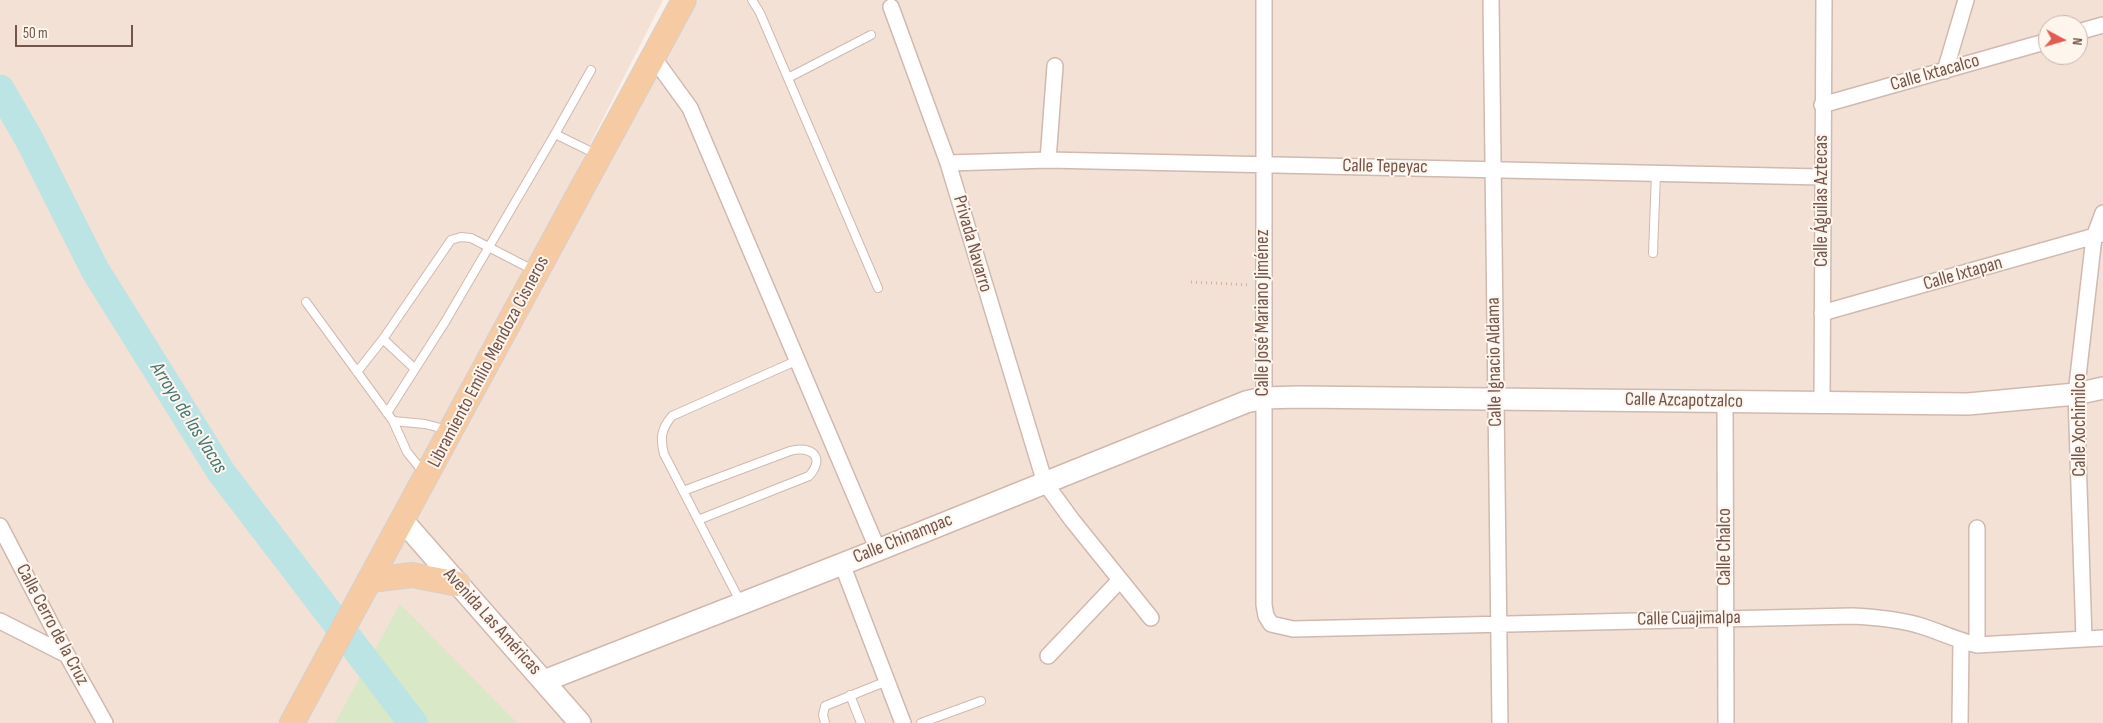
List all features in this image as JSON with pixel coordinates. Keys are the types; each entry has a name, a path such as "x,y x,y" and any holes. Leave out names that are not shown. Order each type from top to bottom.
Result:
{"main road":[{"name":"Libramiento Emilio Mendoza Cisneros","path":"292,723 684,0"},
{"path":"371,580 412,575 458,584"}],"street":[{"name":"Calle José Mariano Jiménez","path":"1264,0 1264,605 1266,616 1271,624"},
{"name":"Calle Ignacio Aldama","path":"1491,0 1500,723"},
{"name":"Calle Águilas Aztecas","path":"1822,403 1824,0"},
{"path":"1945,71 1966,0"},
{"name":"Privada Navarro","path":"891,7 948,163 1045,483"},
{"path":"2088,29 2103,25"},
{"name":"Calle Ixtacalco","path":"1822,105 2038,44"},
{"path":"653,57 690,108 878,550"},
{"path":"1048,160 1055,66"},
{"name":"Calle Tepeyac","path":"948,163 1048,160 1822,177"},
{"name":"Calle Xochimilco","path":"2084,639 2076,394 2103,213"},
{"name":"Calle Ixtapan","path":"1822,313 2099,235"},
{"name":"Calle Azcapotzalco","path":"1263,398 1968,404 2076,394 2103,388"},
{"name":"Calle Chinampac","path":"544,681 878,550 1246,402 1263,398"},
{"name":"Calle Chalco","path":"1725,402 1726,723"},
{"path":"1045,483 1151,618"},
{"name":"Avenida Las Américas","path":"403,521 580,723"},
{"name":"Calle Cerro de la Cruz","path":"0,526 67,655 106,723"},
{"path":"1977,528 1977,645"},
{"path":"842,564 903,723"},
{"path":"1048,656 1120,580"},
{"name":"Calle Cuajimalpa","path":"1271,624 1293,629 1852,616 1887,619 1918,625 1977,645 2103,638"},
{"path":"0,621 67,655"},
{"path":"1960,723 1961,641"}],"lane":[{"path":"752,0 760,13 878,288"},
{"path":"788,78 871,35"},
{"path":"387,413 489,246 592,70"},
{"path":"555,134 600,156"},
{"path":"1653,253 1656,173"},
{"path":"357,372 383,339 451,240 461,237 471,238 537,272"},
{"path":"306,302 393,421 407,452 427,476"},
{"path":"383,339 415,369"},
{"path":"741,603 664,454 660,440 662,427 672,416 798,360"},
{"path":"393,421 425,424 452,430"},
{"path":"682,491 800,448 807,449 813,453 816,461 814,469 808,476 698,520"},
{"path":"825,723 823,710 825,706 887,681"},
{"path":"850,695 862,723"},
{"path":"921,723 981,701"}],"path":[{"path":"1191,282 1263,286"}],"shaded area":[{"path":"0,0 663,0 390,539 698,0 2103,0 2103,723 0,723"}],"green space":[{"path":"400,604 517,723 335,723"}],"waterway":[{"name":"Arroyo de las Vacas","path":"0,89 29,139 95,270 221,472 413,723"}]}
